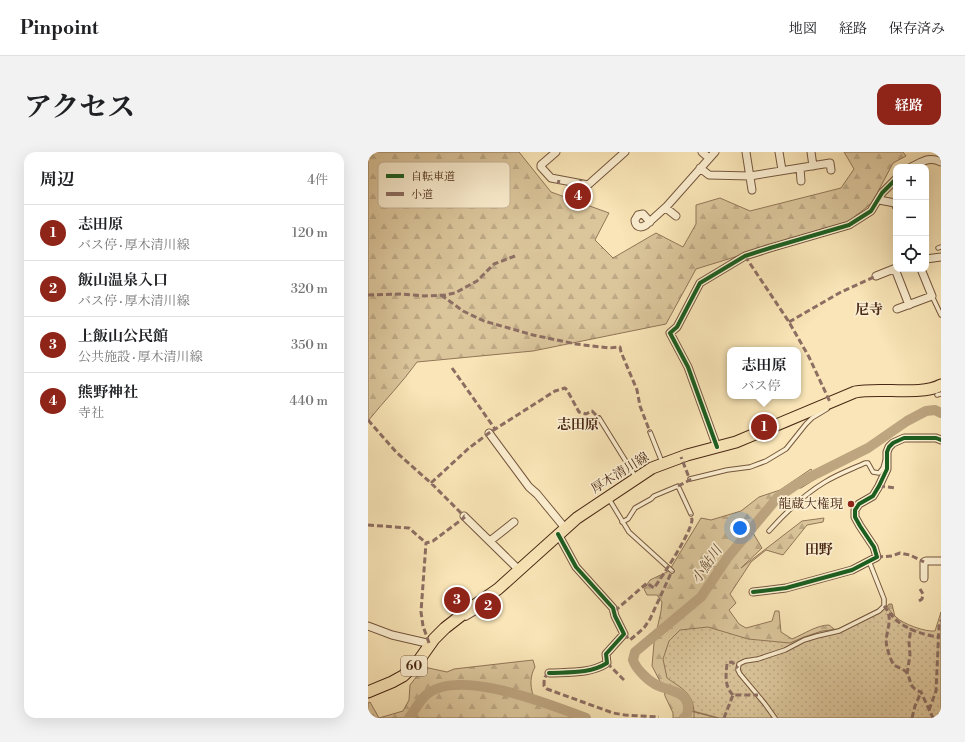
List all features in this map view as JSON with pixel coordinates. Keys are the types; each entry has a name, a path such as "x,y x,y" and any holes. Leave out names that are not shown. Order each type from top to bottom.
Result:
{"main road":[{"name":"厚木清川線","path":"370,691 392,682 409,671 418,663 431,644 445,628 498,589 562,531 608,496 652,468 662,463 687,455 736,442 855,392 864,390 926,390 940,392"}],"street":[{"path":"556,152 541,165 541,167 551,178 588,185 624,152"},
{"path":"702,152 709,158"},
{"path":"650,222 666,208 715,152"},
{"path":"746,152 752,190"},
{"path":"779,152 782,170"},
{"path":"811,152 813,166"},
{"path":"918,164 929,159 935,159 941,162"},
{"path":"700,168 709,174 750,176 830,163 831,170"},
{"path":"800,168 801,181"},
{"path":"682,176 688,182"},
{"path":"717,447 688,367 670,333 677,327 700,283 745,256 849,225 870,211 879,200 882,193 893,182"},
{"path":"879,200 893,204"},
{"path":"666,208 676,216"},
{"path":"929,259 941,257"},
{"path":"876,276 893,269"},
{"path":"897,272 909,305"},
{"path":"897,309 932,296 922,272"},
{"path":"489,433 529,487 537,494 562,531 576,567 613,608 614,616 624,634 606,654 607,663 591,671 549,673"},
{"path":"753,592 786,588 852,570 877,557 874,547 860,526 855,510 859,504 873,496 879,486 887,469 887,452 889,447 904,438 936,438 941,440"},
{"path":"464,516 519,570"},
{"path":"490,541 514,522"},
{"path":"924,578 924,562 936,560"},
{"path":"368,626 392,635 431,644"}],"lane":[{"path":"932,296 941,315"},
{"path":"690,479 727,470 750,467 770,458 786,449 812,418 826,410 828,404"},
{"path":"599,418 636,478"},
{"path":"650,432 662,463"},
{"path":"769,531 800,499 826,481 865,463 869,464 873,472 879,473 887,459"},
{"path":"622,522 628,519 635,508 654,496 678,486 691,514"},
{"path":"608,496 629,532 672,571"},
{"path":"775,718 740,674 738,670 739,664 745,661 758,660 785,650 804,640 839,631 879,611 884,606 884,599 869,561"}],"green space":[{"path":"368,152 519,152 551,192 609,213 595,240 613,258 656,233 683,247 696,224 696,205 720,198 750,211 841,188 854,169 844,152 903,152 906,156 893,163 872,203 848,222 696,269 666,324 533,351 417,362 368,421"},
{"path":"811,469 817,478 801,488 793,488 746,531 753,533 762,548 741,568 802,521 824,518 823,522 807,525 783,555 766,550 751,562 730,594 736,603 729,610 739,624 746,628 772,621 775,611 779,611 781,632 792,639 824,625 829,625 839,633 882,613 889,604 892,604 898,630 941,718 673,718 673,713 665,696 664,689 652,666 654,643 662,602 657,595 647,595 644,589 650,580 669,571 701,518 711,520 741,511 759,497 780,490"},
{"path":"886,605 899,620 920,629 931,631 935,631 941,612 941,718 694,718 693,703 690,698 683,690 667,678 663,659 669,641 680,630 708,627 748,639 790,643 822,631 838,629"},
{"path":"533,660 535,667 531,677 531,688 533,695 557,703 566,713 581,718 379,718 403,711 409,700 410,685 424,667 447,672 454,669"},
{"path":"370,702 379,718 368,718 368,703"}],"waterway":[{"name":"小鮎川","path":"685,718 688,709 685,699 678,693 651,682 643,675 633,660 635,652 701,597 728,557 778,497 800,482 868,448 907,421 926,411 935,410 941,413"},
{"name":"小鮎川","path":"409,718 425,696 439,688 458,685 480,686 528,697 586,718"},
{"path":"688,710 718,718"}],"marked path":[{"path":"558,184 559,180"},
{"path":"579,190 581,180"},
{"path":"368,295 401,294 424,296 455,293 477,281 494,264 515,256"},
{"path":"745,256 789,322 809,357 830,402"},
{"path":"789,322 841,292 876,276"},
{"path":"441,295 463,311 484,321 533,335 576,344 609,348 620,347 637,390 640,406 650,432"},
{"path":"452,368 495,429"},
{"path":"431,483 469,448 489,433 555,391 565,388 579,412 586,414 592,411 599,418"},
{"path":"368,420 396,452 431,483 464,516"},
{"path":"678,486 690,480 681,457"},
{"path":"879,486 896,488"},
{"path":"614,610 647,583 654,588 676,555 687,535 692,520 691,514"},
{"path":"429,643 423,626 421,612 426,543 433,541 465,517"},
{"path":"368,525 409,528 426,543"},
{"path":"877,557 892,556 900,553 910,555 924,562"},
{"path":"624,634 630,640 644,628 650,619 672,571"},
{"path":"919,601 922,599 923,594 920,589"},
{"path":"884,606 889,616 886,642 891,659 894,665 906,672 912,686 921,692 933,718"},
{"path":"889,614 912,630 938,637"},
{"path":"929,710 936,691 939,626 941,620"},
{"path":"907,674 910,655 909,642 911,628"},
{"path":"733,695 727,684 727,663 732,662 738,668"},
{"path":"607,663 626,682"},
{"path":"549,673 546,675 544,680 544,686 547,689 613,713 659,717"},
{"path":"912,718 921,692"},
{"path":"724,718 733,695 758,695"}],"cycle path":[{"path":"717,447 688,367 670,333 677,327 700,283 745,256 849,225 871,211 882,193 893,182"},
{"path":"753,592 786,588 852,570 877,557 874,547 855,517 855,510 859,504 873,496 879,486 887,469 887,452 889,447 893,443 904,438 936,438 941,440"},
{"path":"549,673 579,672 600,667 607,663 606,654 624,634 615,616 613,608 576,567 558,534"}],"place":[{"name":"熊野神社","path":"578,196"},
{"name":"志田原","path":"764,427"},
{"name":"龍蔵大権現","path":"851,504"},
{"name":"上飯山公民館","path":"457,600"},
{"name":"飯山温泉入口","path":"488,606"}],"district":[{"name":"尼寺","path":"869,310"},
{"name":"志田原","path":"578,425"},
{"name":"田野","path":"819,550"}]}
